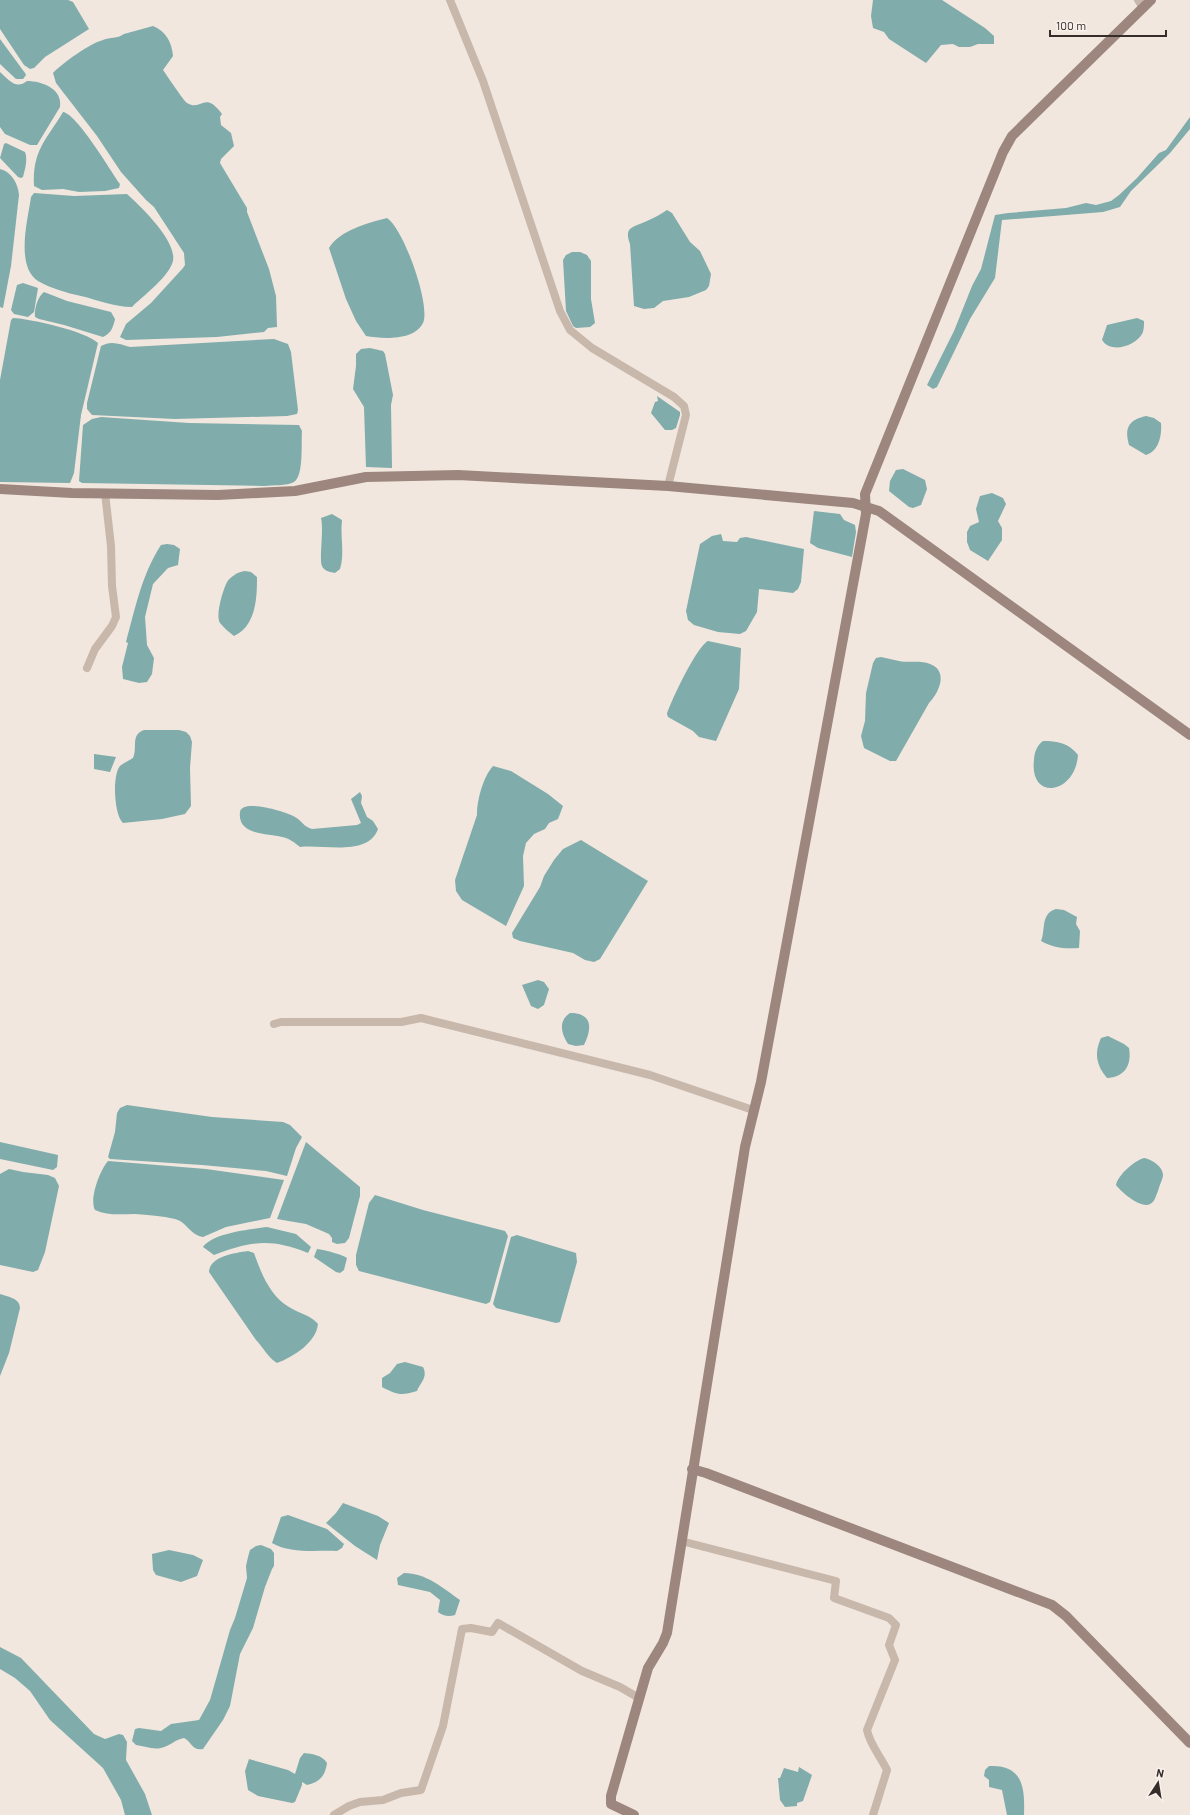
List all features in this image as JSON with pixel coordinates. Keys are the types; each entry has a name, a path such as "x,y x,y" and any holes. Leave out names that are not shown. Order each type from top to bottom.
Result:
{"street":[{"path":"450,0 482,81 560,311 570,330 592,348 674,397 684,406 686,415 668,486"},
{"path":"634,1815 611,1804 611,1796 648,1668 663,1643 667,1633 692,1469 745,1147 753,1110 762,1082 864,522 866,506 865,494 1003,152 1012,136 1141,4 1151,0"},
{"path":"0,490 105,493 244,494 295,491 366,477 458,475 668,486 853,503 879,511 1190,735"},
{"path":"87,668 95,649 112,626 116,617 112,586 111,546 105,493"},
{"path":"274,1024 281,1022 401,1022 422,1018 650,1075 753,1110"},
{"path":"692,1469 917,1552 1052,1605 1066,1616 1190,1743"},
{"path":"681,1541 836,1581 834,1598 889,1618 896,1625 889,1645 895,1660 867,1730 868,1738 882,1758 887,1770 873,1815"},
{"path":"334,1815 349,1806 360,1802 383,1800 401,1793 422,1790 443,1726 462,1629 471,1628 492,1632 498,1624 582,1671 620,1687 639,1698"}],"water":[{"path":"0,0 68,0 73,2 89,29 45,57 34,68 30,69 24,65 0,29"},
{"path":"873,0 942,0 985,28 994,36 994,44 978,44 970,47 959,47 953,44 941,45 926,63 889,39 884,32 873,28 871,16"},
{"path":"153,26 165,34 170,42 173,56 163,70 179,93 187,103 192,105 207,102 211,103 222,114 220,117 221,125 231,133 234,146 221,159 220,163 247,208 247,212 269,269 276,296 277,327 268,328 264,332 217,337 126,340 120,337 126,324 151,303 183,268 185,265 184,253 154,207 121,172 97,136 56,83 53,73 77,54 97,42 119,37 124,34"},
{"path":"0,39 25,73 26,75 23,79 16,79 0,64"},
{"path":"0,72 10,81 19,85 27,81 45,84 58,95 60,107 37,145 30,145 5,134 0,127"},
{"path":"63,112 69,115 85,132 120,184 119,188 105,191 79,192 63,189 42,190 34,186 35,163 38,154 46,138"},
{"path":"1190,117 1190,129 1170,153 1131,191 1120,207 1103,212 1002,220 995,278 970,319 937,387 933,389 927,385 954,331 972,286 981,269 995,215 1066,208 1086,203 1096,205 1111,201 1137,178 1159,153 1166,150"},
{"path":"6,143 25,152 26,164 23,177 21,178 18,177 0,158 4,144"},
{"path":"0,169 8,173 14,179 19,195 11,266 3,308 0,307"},
{"path":"34,193 74,196 127,194 158,226 171,246 173,256 172,264 169,270 160,281 132,307 112,305 43,284 31,274 27,265 25,254 26,229 31,197"},
{"path":"667,210 672,213 690,242 700,251 711,274 709,286 706,290 689,297 663,301 654,308 644,309 634,306 628,234 631,228 652,219"},
{"path":"387,218 394,225 408,252 420,285 424,314 423,323 419,329 413,333 405,336 380,338 366,336 356,321 346,299 329,248 340,236 347,232 363,225"},
{"path":"572,252 580,252 587,255 591,261 591,299 595,323 590,327 576,328 573,326 566,311 563,260 566,255"},
{"path":"23,283 38,288 34,312 28,317 14,314 11,310 17,285"},
{"path":"44,292 67,301 111,312 115,319 111,330 103,337 35,317 37,303 40,296"},
{"path":"13,318 45,323 70,330 82,334 98,343 81,415 74,473 70,483 0,482 0,380 11,320"},
{"path":"1137,318 1144,321 1144,328 1142,334 1134,342 1123,347 1111,347 1102,340 1107,325"},
{"path":"274,339 288,344 291,352 298,410 297,414 287,416 175,419 92,415 87,409 87,403 101,346 105,344 116,343 130,347"},
{"path":"370,348 383,351 385,354 393,395 391,405 392,468 366,467 364,407 353,389 356,354 361,349"},
{"path":"657,396 680,412 676,428 672,430 665,430 651,413 655,402 658,401"},
{"path":"1146,416 1154,418 1161,423 1161,428 1157,446 1146,455 1129,445 1127,433 1129,425 1132,422"},
{"path":"101,417 189,423 299,425 302,431 301,466 297,479 294,482 284,485 82,483 79,481 83,425 92,419"},
{"path":"903,469 925,480 927,489 921,505 913,508 909,507 889,491 890,481 896,470"},
{"path":"992,493 1003,498 1006,504 998,521 1002,528 1002,540 988,561 970,550 967,542 967,532 970,526 979,522 976,509 980,496"},
{"path":"814,511 840,514 844,520 855,525 856,532 852,557 818,548 810,543"},
{"path":"332,514 342,520 341,563 340,569 335,573 324,569 321,562 321,518"},
{"path":"721,534 723,541 737,542 740,538 746,537 804,549 801,582 798,589 793,593 759,589 757,612 746,631 740,634 718,632 694,625 688,620 686,611 700,544 712,536"},
{"path":"161,545 174,545 180,549 178,565 168,568 153,584 145,617 147,645 154,658 152,674 147,682 139,683 123,679 122,667 128,643 126,642 140,592 154,556"},
{"path":"245,571 251,572 257,577 256,602 254,611 247,626 234,636 220,623 218,614 227,582 235,575"},
{"path":"708,641 741,648 739,689 716,741 699,737 693,731 668,717 667,714 691,663 703,645"},
{"path":"881,657 903,662 930,664 936,667 941,677 936,694 929,703 896,761 890,761 864,748 861,736 865,721 866,693 873,663 876,658"},
{"path":"144,730 179,730 186,732 190,736 192,742 190,768 191,806 185,814 162,819 123,823 120,819 116,804 115,786 117,771 120,766 133,758 137,735"},
{"path":"1043,741 1067,745 1078,755 1075,768 1069,778 1061,785 1053,788 1045,787 1038,782 1034,773 1035,752"},
{"path":"94,754 116,757 110,772 94,769"},
{"path":"493,766 511,771 548,794 563,806 558,819 549,823 545,829 534,834 526,843 523,856 524,886 506,926 462,900 456,891 455,880 477,815 481,789 486,776"},
{"path":"360,792 362,796 361,803 367,817 373,821 378,829 373,838 365,843 355,846 300,847 285,838 262,834 248,829 240,820 240,812 243,808 248,806 256,806 265,807 290,815 312,829 357,825 361,823 351,799"},
{"path":"581,840 648,881 600,959 594,962 585,960 573,953 520,941 513,938 512,933 540,887 544,876 554,860 563,849"},
{"path":"1056,909 1064,910 1077,917 1076,924 1080,931 1079,948 1059,948 1041,941 1046,918 1051,911"},
{"path":"538,980 544,982 549,989 544,1005 538,1009 531,1006 522,985"},
{"path":"570,1013 583,1016 589,1023 587,1039 584,1045 576,1046 568,1044 564,1036 562,1031 562,1023 566,1016"},
{"path":"1108,1036 1129,1048 1130,1054 1126,1069 1118,1075 1107,1078 1098,1064 1097,1049 1101,1038"},
{"path":"127,1105 212,1117 283,1122 290,1125 302,1137 296,1148 287,1176 266,1171 110,1159 108,1157 115,1132 117,1113 120,1108"},
{"path":"0,1142 58,1155 57,1167 53,1170 0,1159"},
{"path":"306,1142 360,1187 360,1196 349,1238 345,1243 337,1244 332,1242 332,1238 329,1234 306,1224 277,1219"},
{"path":"1144,1158 1153,1162 1163,1173 1154,1200 1152,1203 1146,1205 1132,1199 1122,1192 1116,1185 1117,1181 1127,1169"},
{"path":"108,1161 206,1169 284,1180 270,1218 226,1227 203,1237 195,1234 183,1223 175,1219 140,1214 110,1214 95,1210 93,1199 94,1192 102,1171"},
{"path":"9,1169 48,1175 55,1178 59,1186 45,1252 38,1270 33,1272 0,1265 0,1174"},
{"path":"375,1195 423,1210 505,1231 508,1236 490,1302 486,1304 359,1271 356,1265 356,1255 369,1203"},
{"path":"267,1227 296,1234 311,1247 308,1253 295,1248 271,1243 250,1244 214,1255 203,1247 215,1238 232,1232"},
{"path":"517,1235 576,1253 577,1262 560,1322 556,1323 496,1308 493,1304 511,1237"},
{"path":"317,1249 333,1252 347,1258 344,1270 340,1273 336,1272 314,1257"},
{"path":"248,1251 254,1253 263,1276 276,1297 289,1307 312,1318 318,1324 313,1337 303,1348 290,1357 277,1363 268,1356 256,1340 209,1272 210,1267 218,1259 230,1254"},
{"path":"0,1294 16,1300 20,1308 9,1353 0,1376"},
{"path":"405,1362 423,1367 425,1374 417,1391 407,1394 399,1394 382,1387 382,1378 390,1373 397,1364"},
{"path":"343,1503 378,1516 389,1523 380,1545 377,1560 355,1546 326,1523"},
{"path":"288,1515 327,1529 344,1544 342,1548 337,1551 304,1551 287,1549 272,1543 281,1517"},
{"path":"261,1545 271,1549 274,1553 274,1566 265,1587 253,1628 240,1654 230,1706 223,1720 203,1749 197,1749 184,1738 164,1747 158,1748 136,1745 132,1741 135,1729 139,1728 161,1731 171,1724 199,1720 210,1700 247,1578 246,1566 250,1550"},
{"path":"169,1550 193,1555 203,1560 197,1576 181,1582 156,1575 153,1570 152,1554"},
{"path":"404,1573 427,1578 460,1600 455,1615 446,1616 438,1612 440,1600 430,1592 398,1585 397,1578"},
{"path":"0,1647 21,1658 94,1734 105,1739 119,1734 123,1735 127,1742 126,1760 145,1794 152,1815 125,1815 121,1800 103,1768 50,1720 30,1691 15,1678 0,1669"},
{"path":"304,1753 314,1754 325,1760 327,1763 325,1772 319,1780 307,1785 302,1782 295,1802 292,1803 258,1796 248,1790 245,1771 249,1759 288,1770 295,1774 300,1758"},
{"path":"989,1766 1000,1766 1009,1769 1020,1780 1024,1796 1024,1815 1007,1815 1002,1790 989,1787 989,1780 984,1776 985,1770"},
{"path":"799,1767 812,1775 803,1801 797,1803 797,1806 785,1807 780,1800 778,1778 780,1778 784,1768 798,1772"}]}
